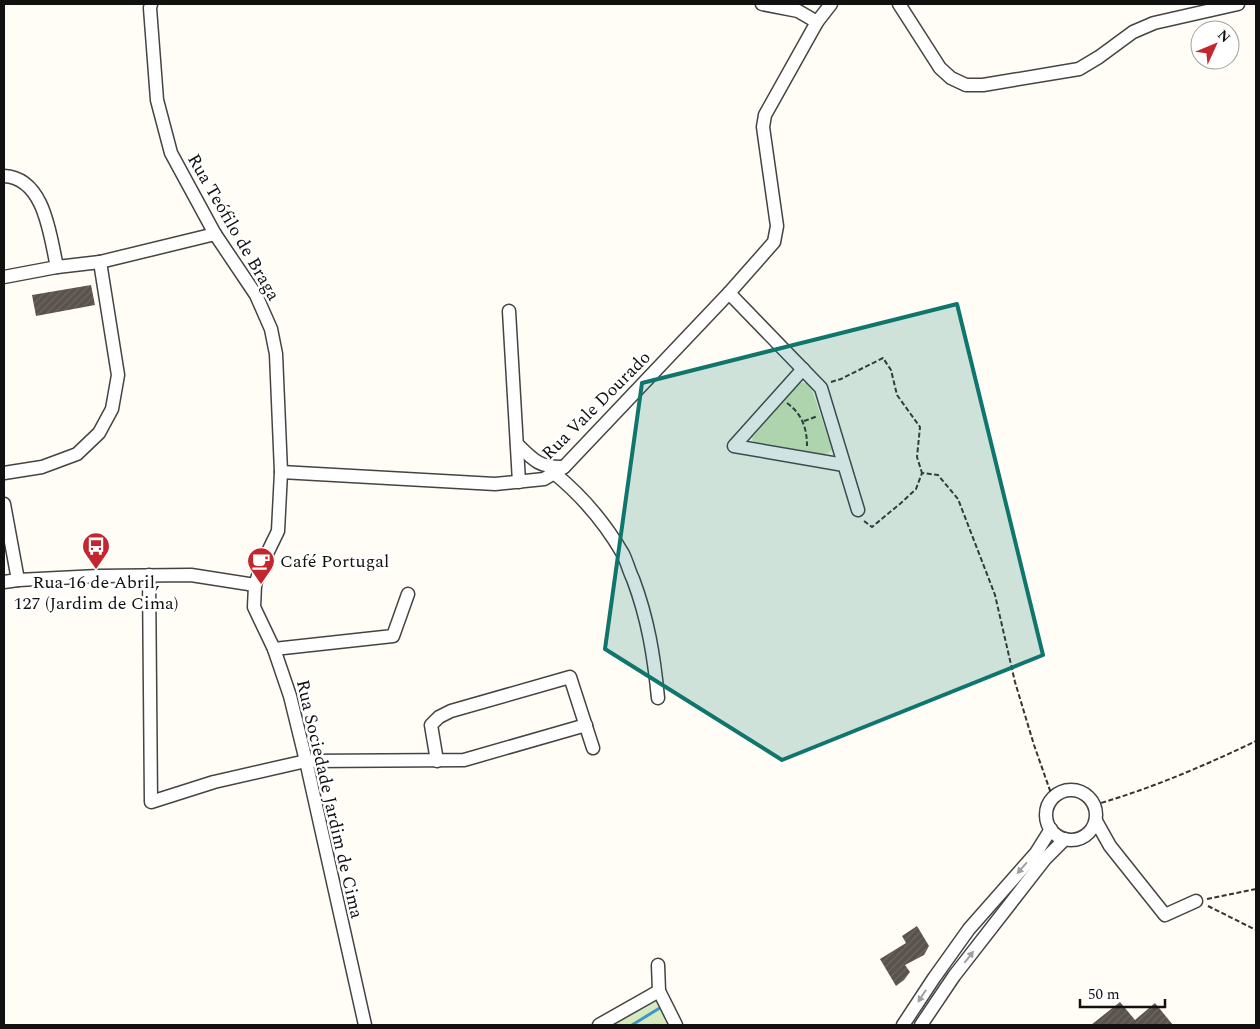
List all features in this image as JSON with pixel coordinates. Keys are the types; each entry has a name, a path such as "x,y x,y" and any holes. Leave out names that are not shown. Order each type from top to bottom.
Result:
{"street":[{"name":"Rua Teófilo de Braga","path":"151,4 152,45 157,100 170,153 215,234 256,295 271,329 276,354 281,472 278,531 262,564 255,585"},
{"path":"762,4 798,11 817,22"},
{"name":"Rua Vale Dourado","path":"281,472 495,484 544,479 559,470 729,293 774,242 777,226 763,127 765,114 817,22 831,4"},
{"path":"899,4 940,68 951,78 966,85 983,85 1079,69 1099,57 1132,32 1154,23 1238,4"},
{"path":"4,176 10,176 21,182 38,199 45,213 57,267"},
{"path":"4,277 57,267 100,262 215,234"},
{"path":"4,473 42,467 76,454 99,432 112,408 118,375 100,262"},
{"path":"729,293 821,388 858,510"},
{"path":"508,311 519,482"},
{"path":"803,369 734,446 844,465"},
{"path":"517,444 537,462 559,470 602,524 623,555 641,600 653,649 658,698"},
{"path":"4,504 18,580"},
{"path":"4,582 149,575 191,575 255,585"},
{"path":"149,575 151,802 223,779 306,761 464,760 586,725"},
{"name":"Rua Sociedade Jardim de Cima","path":"255,585 254,607 274,649 290,696 365,1025"},
{"path":"274,649 393,636 408,594"},
{"path":"437,761 431,725 439,717 451,711 570,678 593,748"},
{"path":"1096,821 1089,833 1083,837 1071,840 1065,839 1050,829 1046,814 1047,807 1052,799 1063,791 1078,790 1084,793 1094,805 1096,821 1110,846 1166,915 1196,901"},
{"path":"903,1025 969,929 1036,853 1050,829"},
{"path":"1083,837 1110,846"},
{"path":"921,1025 954,976 1032,875 1065,839"},
{"path":"658,965 659,991 676,1025"},
{"path":"599,1025 659,991"}],"path":[{"path":"819,386 841,379 883,358 891,370 897,395 920,427 917,457 922,473 916,489 872,526 865,523 858,510"},
{"path":"783,400 797,411 803,421 806,431 806,447"},
{"path":"803,421 820,415"},
{"path":"922,473 938,475 958,499 994,595 1015,682 1052,799"},
{"path":"1094,805 1124,796 1256,742"},
{"path":"1196,901 1256,889"},
{"path":"1196,901 1256,930"}],"highlighted area":[{"path":"957,304 1043,655 782,760 605,649 642,383"}],"green space":[{"path":"798,383 808,383 811,387 832,450 821,457 754,443 752,438"},
{"path":"659,991 676,1025 599,1025"}],"building":[{"path":"91,285 95,305 36,316 32,295"},
{"path":"917,926 929,946 924,955 905,965 910,972 896,986 880,959 906,943 902,936"},
{"path":"1120,1002 1135,1020 1155,1003 1173,1025 1091,1025"}],"waterway":[{"path":"632,1025 663,1006"}],"place":[{"name":"Rua 16 de Abril, 127 (Jardim de Cima)","path":"96,570"},
{"name":"Café Portugal","path":"261,585"}]}
